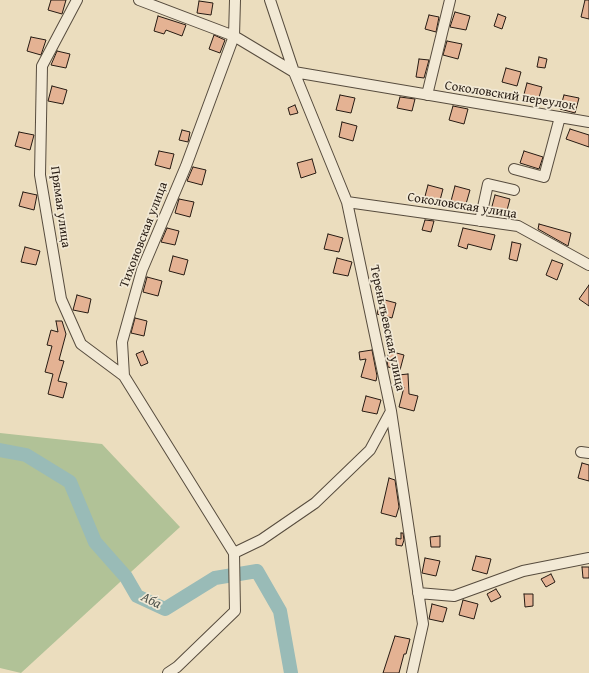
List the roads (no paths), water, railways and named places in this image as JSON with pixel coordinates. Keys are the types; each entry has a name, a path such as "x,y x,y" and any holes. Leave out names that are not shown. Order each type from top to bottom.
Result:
{"street":[{"name":"Прямая улица","path":"77,0 42,66 40,174 61,299 80,344 124,376"},
{"path":"139,0 234,36 294,72"},
{"name":"Тихоновская улица","path":"234,553 124,376 122,342 142,270 186,166 234,36 236,0"},
{"name":"Тереньтьевская улица","path":"270,0 294,72 347,202 391,411 423,624 412,673"},
{"name":"Соколовский переулок","path":"427,95 450,0"},
{"name":"Соколовский переулок","path":"294,72 589,122"},
{"path":"514,169 544,177 560,117"},
{"path":"480,221 488,184 514,190"},
{"name":"Соколовская улица","path":"347,202 518,226 589,265"},
{"path":"168,673 177,667 235,611 234,553 261,540 315,503 370,450 391,411"},
{"path":"418,593 454,596 523,571 589,558"}],"waterway":[{"name":"Аба","path":"0,450 26,455 70,482 95,542 126,577 137,596 165,609 215,578 257,571 280,611 291,673"}]}
